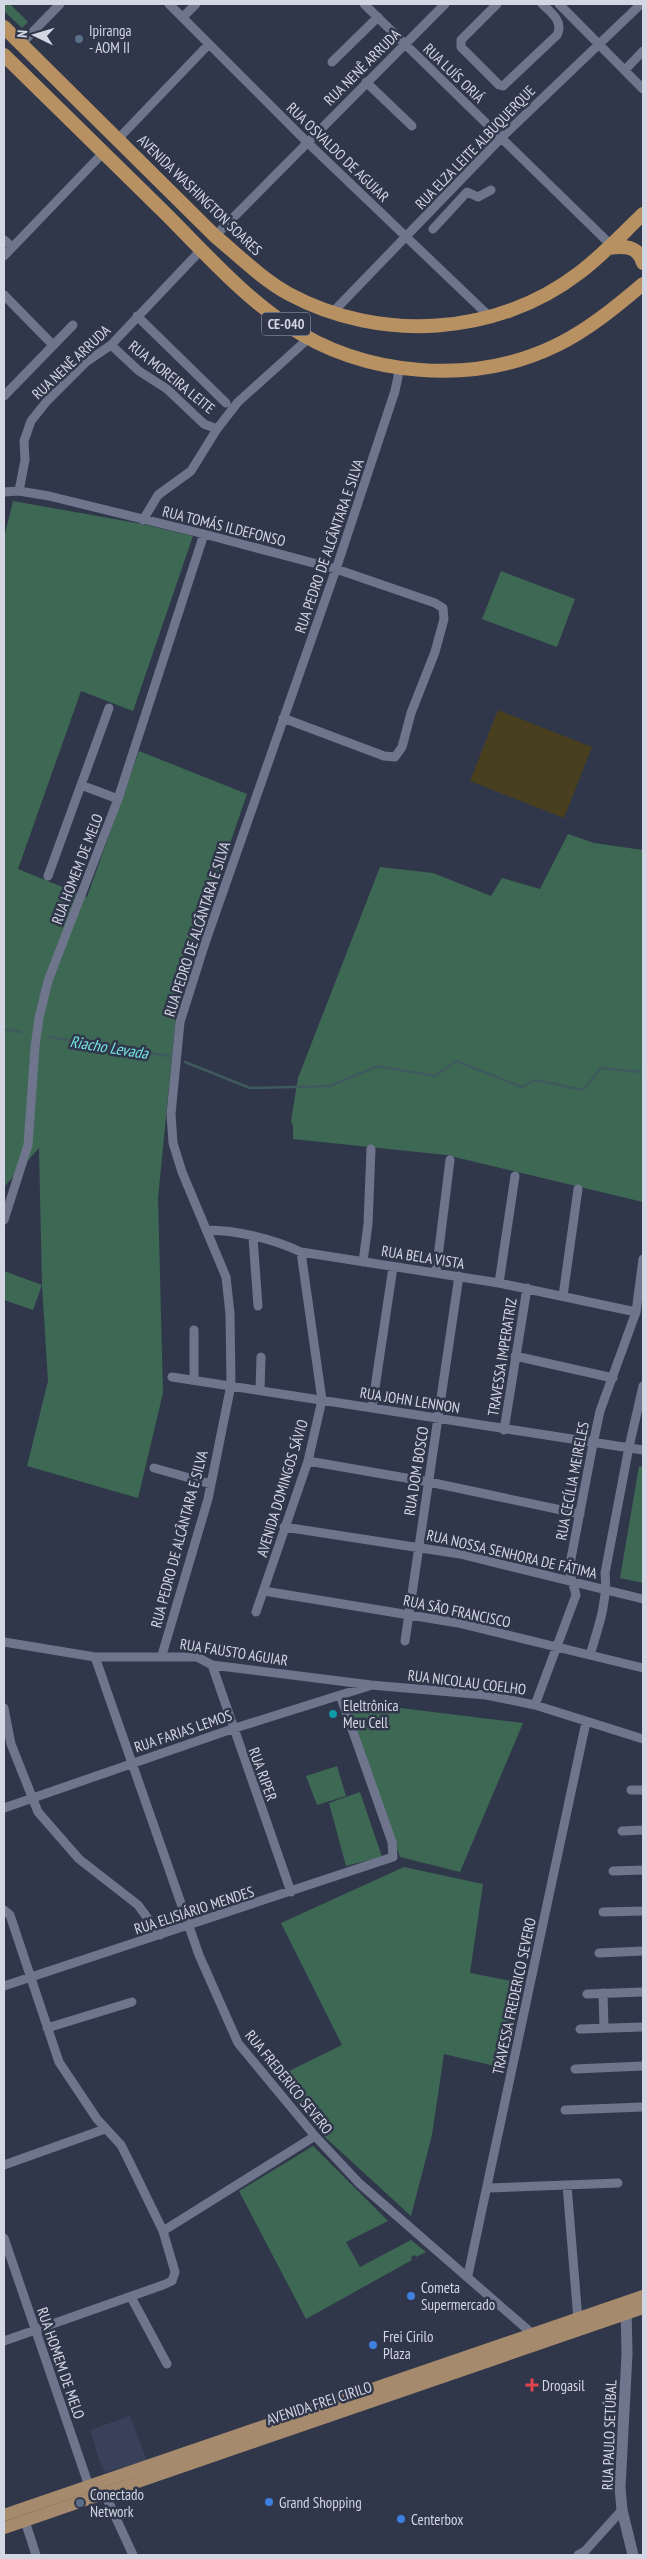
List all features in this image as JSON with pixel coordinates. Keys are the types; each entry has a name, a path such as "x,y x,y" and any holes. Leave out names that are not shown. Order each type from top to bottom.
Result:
{"highway":[{"name":"AVENIDA WASHINGTON SOARES","path":"4,27 215,236 266,279 295,297 332,313 371,323 407,326 465,323 490,317 523,306 544,296 579,274 643,214"},
{"name":"CE-040","path":"5,59 201,250 253,298 287,325 309,338 354,356 400,367 426,370 463,370 520,359 557,345 574,335 643,284"},
{"path":"609,246 634,249 640,253 643,264 638,277 621,301"}],"main road":[{"name":"AVENIDA FREI CIRILO","path":"4,2528 97,2490 626,2308 643,2296"},
{"name":"AVENIDA FREI CIRILO","path":"537,2339 578,2320 626,2308 643,2308"},
{"name":"AVENIDA FREI CIRILO","path":"4,2515 97,2490"}],"street":[{"path":"21,44 60,4"},
{"name":"RUA OSVALDO DE AGUIAR","path":"169,4 307,142 490,317"},
{"path":"183,17 196,4"},
{"name":"RUA LUÍS ORIÁ","path":"364,4 609,246"},
{"name":"RUA NENÊ ARRUDA","path":"215,236 404,43 445,4"},
{"path":"496,4 461,40 460,44 486,73 503,86 560,30 558,21 546,5"},
{"path":"559,4 643,89"},
{"name":"RUA ELZA LEITE ALBUQUERQUE","path":"332,313 501,138 640,4"},
{"path":"332,62 378,17"},
{"path":"118,139 209,44"},
{"path":"625,70 643,51"},
{"path":"366,82 412,126"},
{"path":"4,256 103,153"},
{"path":"457,183 467,192 478,197 491,190"},
{"path":"433,228 467,192"},
{"path":"4,240 12,247"},
{"name":"RUA NENÊ ARRUDA","path":"20,491 25,460 24,440 31,421 47,401 86,362 111,345 201,250"},
{"path":"4,295 53,345"},
{"path":"138,316 226,403"},
{"path":"4,396 73,325"},
{"path":"142,520 158,494 190,471 216,429 238,402 309,338"},
{"name":"RUA MOREIRA LEITE","path":"111,345 139,371 168,389 204,424 216,429"},
{"name":"RUA PEDRO DE ALCÂNTARA E SILVA","path":"162,1656 211,1484 231,1385 229,1290 223,1268 206,1230 173,1143 171,1114 179,1030 185,1002 336,569 394,392 400,367"},
{"name":"RUA TOMÁS ILDEFONSO","path":"4,492 20,491 49,496 204,534 336,569 435,603 443,608 443,625 411,713 402,747 395,757 384,756 283,718"},
{"name":"RUA HOMEM DE MELO","path":"4,1220 28,1145 34,1047 48,981 118,799 204,534"},
{"path":"48,876 109,708"},
{"path":"81,785 118,799"},
{"path":"363,1262 368,1224 371,1149"},
{"path":"436,1273 450,1160"},
{"path":"499,1283 515,1176"},
{"path":"563,1296 578,1189"},
{"name":"RUA BELA VISTA","path":"206,1230 221,1230 285,1245 301,1252 527,1288 636,1312"},
{"path":"253,1238 258,1306"},
{"name":"AVENIDA DOMINGOS SÁVIO","path":"256,1612 308,1461 322,1400 301,1252"},
{"name":"RUA CECÍLIA MEIRELES","path":"535,1705 576,1595 569,1569 593,1444 600,1411 636,1312 643,1259"},
{"path":"372,1408 393,1267"},
{"name":"RUA DOM BOSCO","path":"405,1641 459,1276"},
{"name":"TRAVESSA IMPERATRIZ","path":"504,1430 527,1288"},
{"path":"194,1330 194,1380"},
{"path":"515,1356 613,1378"},
{"path":"260,1390 261,1357"},
{"name":"RUA JOHN LENNON","path":"172,1376 439,1417 504,1430 593,1444 643,1450"},
{"path":"590,1655 607,1590 605,1573 629,1447 643,1386"},
{"path":"308,1461 428,1482 580,1514"},
{"path":"154,1468 211,1484"},
{"name":"RUA NOSSA SENHORA DE FÁTIMA","path":"284,1527 460,1554 643,1599"},
{"name":"RUA SÃO FRANCISCO","path":"264,1591 458,1623 643,1668"},
{"name":"RUA FAUSTO AGUIAR","path":"4,1642 95,1657 197,1657 212,1665 371,1685"},
{"name":"RUA FREDERICO SEVERO","path":"95,1657 188,1926 212,1987 238,2043 315,2136 360,2183 468,2275 537,2339"},
{"name":"RUA RIPER","path":"212,1665 232,1729 291,1892"},
{"name":"RUA NICOLAU COELHO","path":"371,1685 486,1696 535,1705 643,1739"},
{"name":"RUA FARIAS LEMOS","path":"4,1808 232,1729 371,1685"},
{"name":"RUA ELISIÁRIO MENDES","path":"4,1986 393,1857 392,1842 340,1695"},
{"path":"4,1708 11,1744 38,1812 78,1859 138,1905 160,1935"},
{"name":"TRAVESSA FREDERICO SEVERO","path":"468,2275 586,1722"},
{"path":"630,1790 643,1790"},
{"path":"622,1831 643,1830"},
{"path":"613,1871 643,1870"},
{"path":"4,1910 10,1915 59,2062 105,2129 120,2145 163,2231 175,2272 172,2281 4,2341"},
{"path":"603,1912 643,1911"},
{"path":"599,1953 643,1951"},
{"path":"587,1994 643,1992"},
{"path":"603,1993 604,2028"},
{"path":"47,2028 132,2002"},
{"path":"580,2029 643,2027"},
{"path":"575,2068 643,2066"},
{"path":"565,2110 643,2107"},
{"path":"4,2165 105,2129"},
{"path":"163,2231 315,2136"},
{"path":"488,2188 618,2183"},
{"path":"567,2185 578,2320"},
{"name":"RUA HOMEM DE MELO","path":"4,2238 35,2330 97,2490 133,2555"},
{"path":"131,2296 167,2364"},
{"name":"RUA PAULO SETÚBAL","path":"626,2308 627,2354 620,2468 622,2510 633,2555"},
{"path":"578,2555 585,2551 622,2510"},
{"path":"25,2520 36,2555"}],"shaded area":[{"path":"130,2416 147,2461 106,2472 101,2466 90,2430"}],"green space":[{"path":"4,4 10,4 28,22 22,28 4,11"},
{"path":"13,501 142,524 193,536 133,711 81,691 18,869 87,897 139,751 247,794 178,995 158,1198 163,1393 138,1498 27,1466 48,1381 42,1285 39,1148 4,1187 4,538"},
{"path":"501,571 575,599 557,647 482,619"},
{"path":"568,834 594,843 643,850 643,1202 446,1155 293,1139 291,1121 298,1078 380,867 433,873 491,896 502,878 540,889"},
{"path":"4,1271 42,1285 33,1310 4,1300"},
{"path":"639,1466 643,1467 643,1583 620,1578"},
{"path":"368,1704 523,1723 460,1872 400,1857 350,1711"},
{"path":"337,1766 346,1796 317,1805 306,1776"},
{"path":"360,1792 382,1857 346,1866 329,1803"},
{"path":"404,1867 483,1884 470,1973 517,1982 503,2068 444,2054 432,2135 411,2216 326,2138 277,2077 342,2045 281,1923"},
{"path":"313,2146 388,2221 346,2242 360,2267 411,2240 426,2252 416,2257 415,2255 411,2257 412,2260 306,2319 239,2191"}],"sand":[{"path":"498,710 592,747 564,818 470,781"}],"waterway":[{"name":"Riacho Levada","path":"4,1029 21,1032"},
{"name":"Riacho Levada","path":"50,1037 169,1056"},
{"path":"185,1062 250,1088 330,1086 378,1066 435,1076 456,1061 522,1087 535,1080 583,1090 601,1068 643,1072"}],"place":[{"name":"Ipiranga - AOM II","path":"79,39"},
{"name":"Eleltrônica Meu Cell","path":"333,1714"},
{"name":"Cometa Supermercado","path":"411,2296"},
{"name":"Frei Cirilo Plaza","path":"373,2345"},
{"name":"Drogasil","path":"532,2385"},
{"name":"Grand Shopping","path":"269,2502"},
{"name":"Conectado Network","path":"80,2503"},
{"name":"Centerbox","path":"401,2519"}]}
